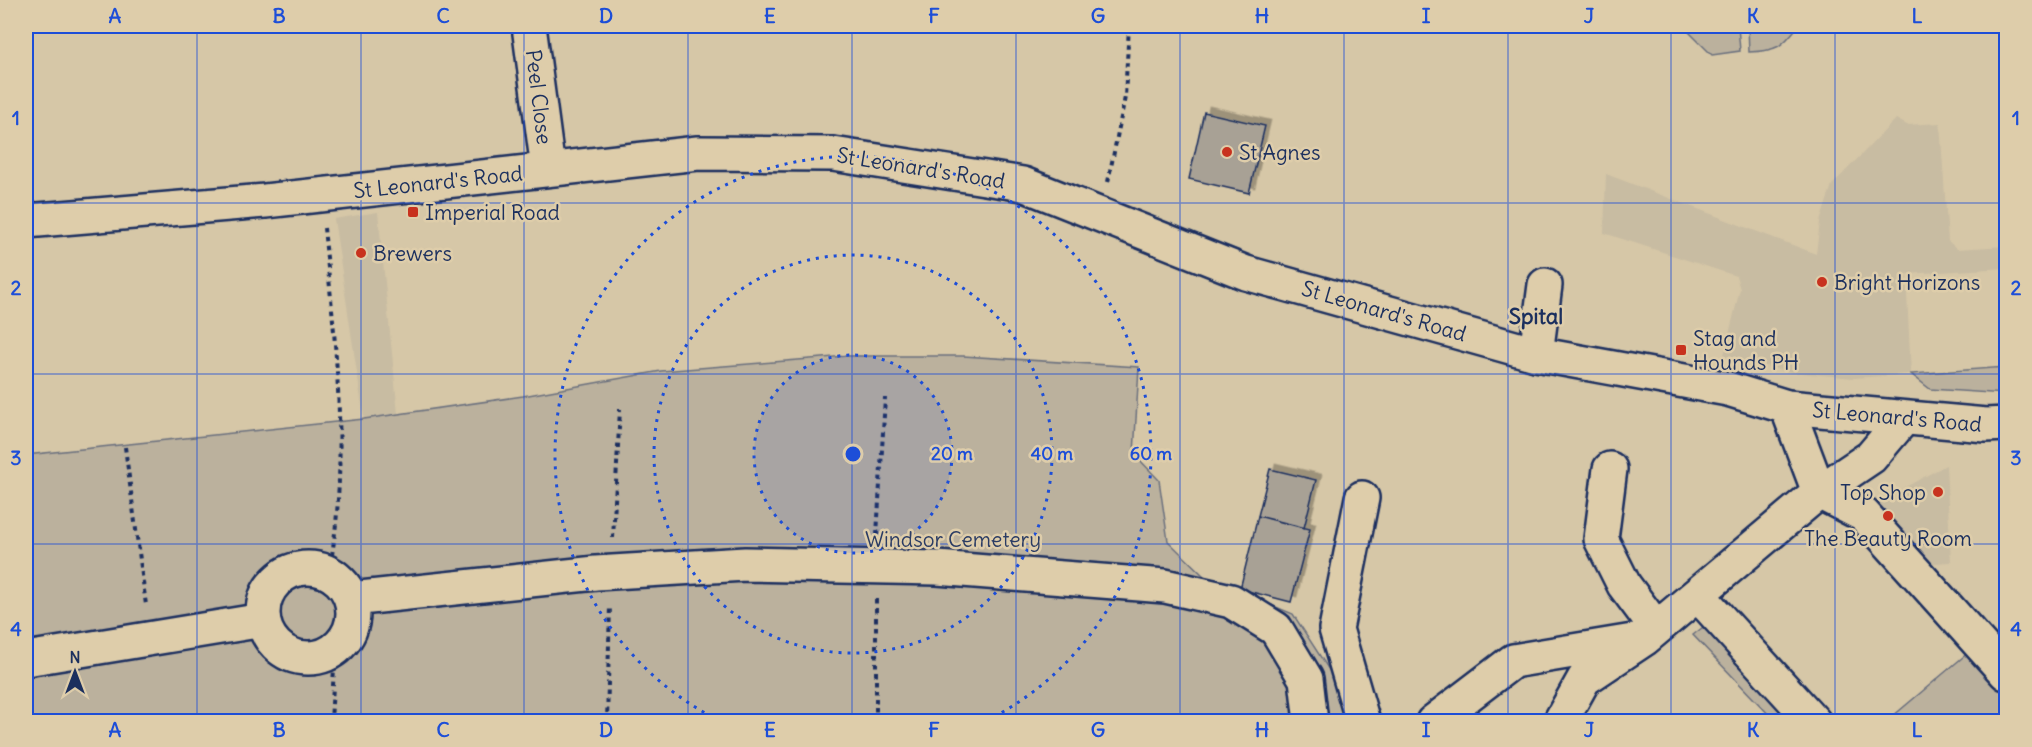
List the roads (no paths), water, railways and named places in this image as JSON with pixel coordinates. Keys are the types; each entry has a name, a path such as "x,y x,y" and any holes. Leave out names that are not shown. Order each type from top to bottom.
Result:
{"main road":[{"name":"Peel Close","path":"529,26 548,169"},
{"name":"St Leonard's Road","path":"26,221 320,195 698,153 833,154 1023,184 1246,273 1536,354 1728,390 1787,407 1986,425 2007,424"},
{"path":"1536,354 1545,285"},
{"name":"St Leonard's Road","path":"1787,407 1819,492"},
{"path":"1560,722 1584,679 1650,634 1819,492 1871,457 1904,418"},
{"path":"1610,469 1601,539 1650,634"},
{"path":"1819,492 1864,515 2007,672"},
{"path":"1362,498 1336,629 1363,722"},
{"path":"351,599 611,573 745,564 937,568 1165,586 1231,601 1276,629 1306,679 1311,722"},
{"path":"306,568 329,572 341,582 351,599 351,626 346,638 335,650 319,657 303,658 283,651 271,639 263,620 265,597 281,576 306,568"},
{"path":"1698,595 1814,722"},
{"path":"26,658 263,620"},
{"path":"1433,722 1513,661 1650,634"}],"place":[{"name":"St Agnes","path":"1227,152"},
{"name":"Imperial Road","path":"413,212"},
{"name":"Brewers","path":"361,253"},
{"name":"Bright Horizons","path":"1822,282"},
{"name":"Stag and Hounds PH","path":"1681,350"},
{"name":"Top Shop","path":"1938,492"},
{"name":"The Beauty Room","path":"1888,516"}],"district":[{"name":"Spital","path":"1536,316"}],"park label":[{"name":"Windsor Cemetery","path":"953,539"}]}
